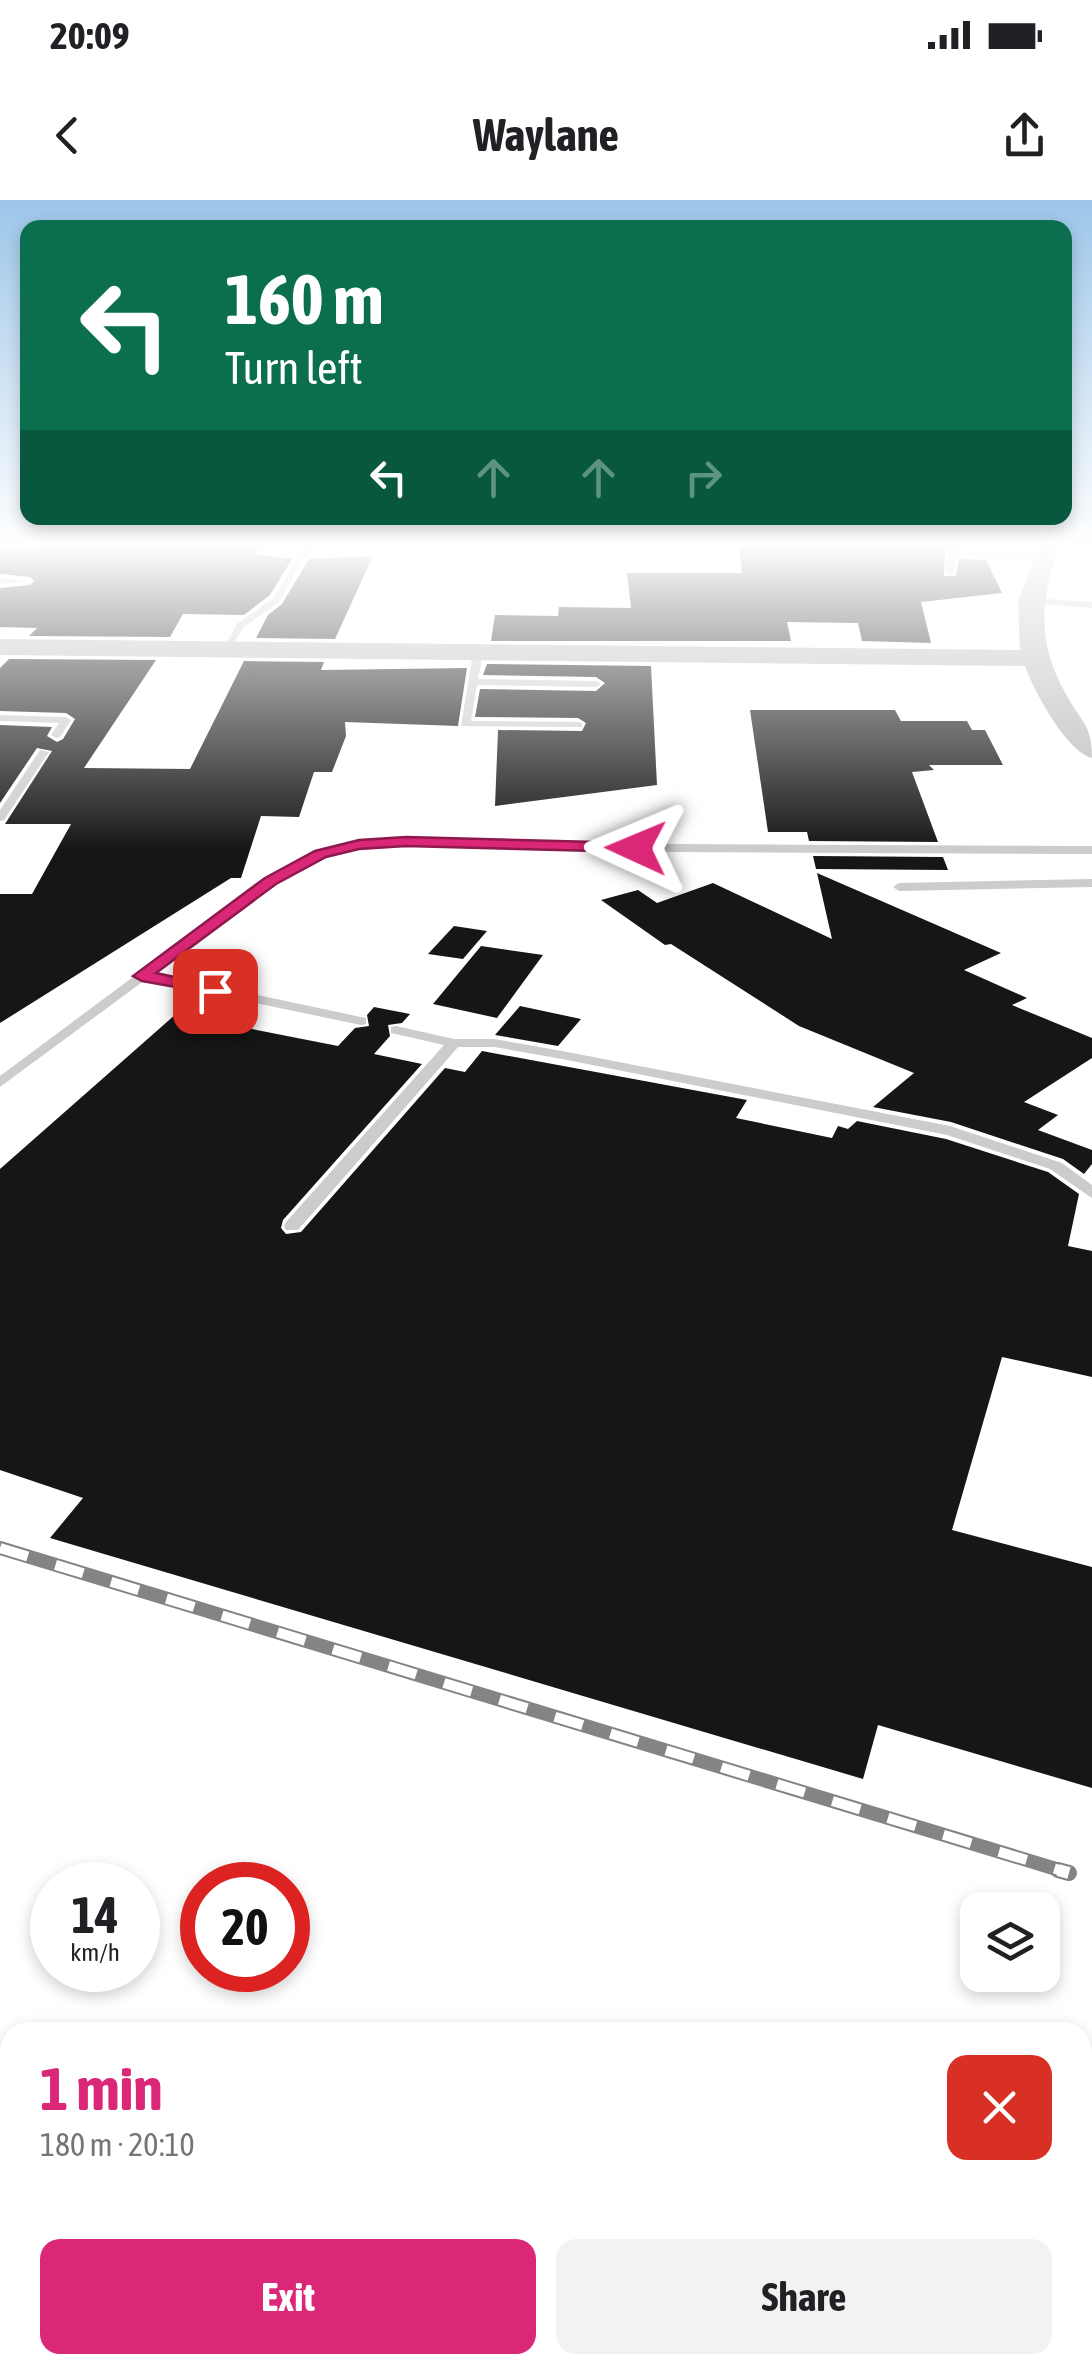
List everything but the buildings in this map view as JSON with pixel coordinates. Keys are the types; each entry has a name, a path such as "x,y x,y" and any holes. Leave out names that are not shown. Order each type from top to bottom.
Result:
{"street":[{"path":"1031,647 1033,658 1089,743"},
{"path":"0,648 1033,658"}],"lane":[{"path":"478,652 465,724 578,724"},
{"path":"472,682 596,684"},
{"path":"0,718 66,720 56,735"},
{"path":"0,818 44,752"},
{"path":"0,1083 270,881 320,854 359,845 406,842 1092,850"},
{"path":"899,887 1092,883"},
{"path":"142,976 361,1021"},
{"path":"396,1030 454,1042 494,1043 562,1055 950,1132 1056,1166 1092,1194"},
{"path":"292,1226 454,1042"}],"railway":[{"path":"0,1548 1066,1872"},
{"path":"1058,1870 1069,1873"}],"route":[{"path":"215,991 142,976 270,881 320,854 359,845 406,842 636,848"}]}
